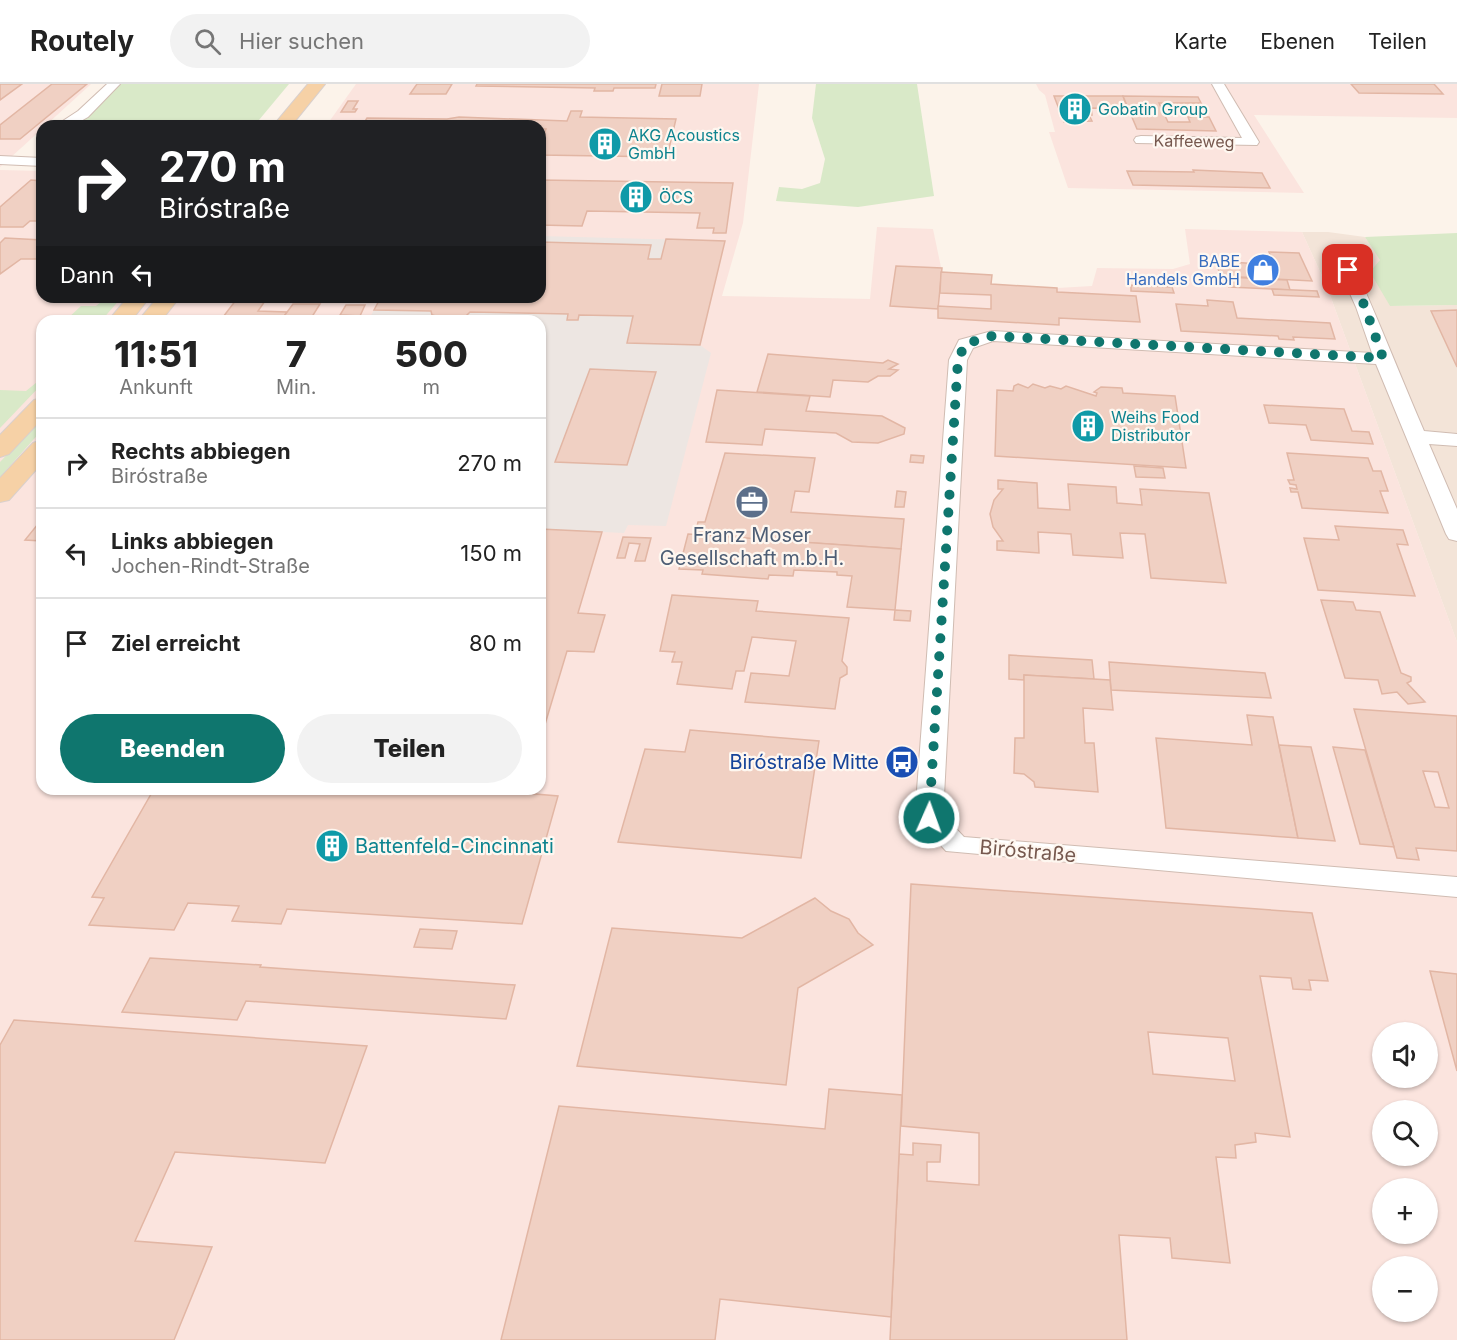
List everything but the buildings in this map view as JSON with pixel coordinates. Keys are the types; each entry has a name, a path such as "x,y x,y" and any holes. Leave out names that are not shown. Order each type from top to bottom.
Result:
{"main road":[{"path":"287,120 317,84"},
{"path":"124,315 134,303"},
{"path":"154,315 164,303"},
{"path":"0,449 36,411"},
{"path":"0,494 36,455"}],"street":[{"path":"72,120 83,114 114,84"},
{"name":"Kaffeeweg","path":"1141,140 1252,142 1218,84"},
{"path":"0,160 22,161 36,156"},
{"path":"1340,251 1457,534"},
{"name":"Biróstraße","path":"1383,358 992,336 965,344 958,360 929,818 956,845 1457,887"},
{"path":"1417,437 1457,440"}],"shaded area":[{"path":"0,84 91,84 52,120 36,120 36,134 0,167"},
{"path":"356,84 759,84 743,223 722,296 870,299 877,227 933,229 942,272 992,275 992,284 1057,288 1092,286 1097,268 1173,269 1190,264 1185,229 1302,232 1327,287 1457,642 1457,1340 0,1340 0,170 36,171 36,303 546,303 546,120 330,120"},
{"path":"1036,84 1457,84 1457,118 1254,115 1304,193 1068,188 1049,132 1055,132 1045,95"},
{"path":"1302,232 1328,232 1365,237 1381,260 1390,306 1457,305 1457,642 1327,287"},
{"path":"546,236 725,241 700,345 711,353 666,526 628,525 624,533 546,529 546,315 371,315 378,303 546,303"}],"green space":[{"path":"121,84 289,84 259,120 82,120"},
{"path":"816,84 917,84 934,196 858,207 776,201 779,187 802,189 820,183 825,159 812,118"},
{"path":"1457,233 1457,305 1390,306 1370,272 1380,260 1365,237"},
{"path":"100,303 117,303 106,315 71,315 81,306 96,306"},
{"path":"36,383 36,390 0,428 0,390 26,391"},
{"path":"36,424 36,437 0,477 0,462"}],"place":[{"name":"Gobatin Group","path":"1075,109"},
{"name":"AKG Acoustics GmbH","path":"605,144"},
{"name":"ÖCS","path":"636,197"},
{"name":"BABE Handels GmbH","path":"1263,270"},
{"name":"Weihs Food Distributor","path":"1088,426"},
{"name":"Franz Moser Gesellschaft m.b.H.","path":"752,502"},
{"name":"Biróstraße Mitte","path":"902,762"},
{"name":"Battenfeld-Cincinnati","path":"332,846"}],"route":[{"path":"929,818 958,360 965,344 992,336 1383,358 1365,307 1348,270"}]}
